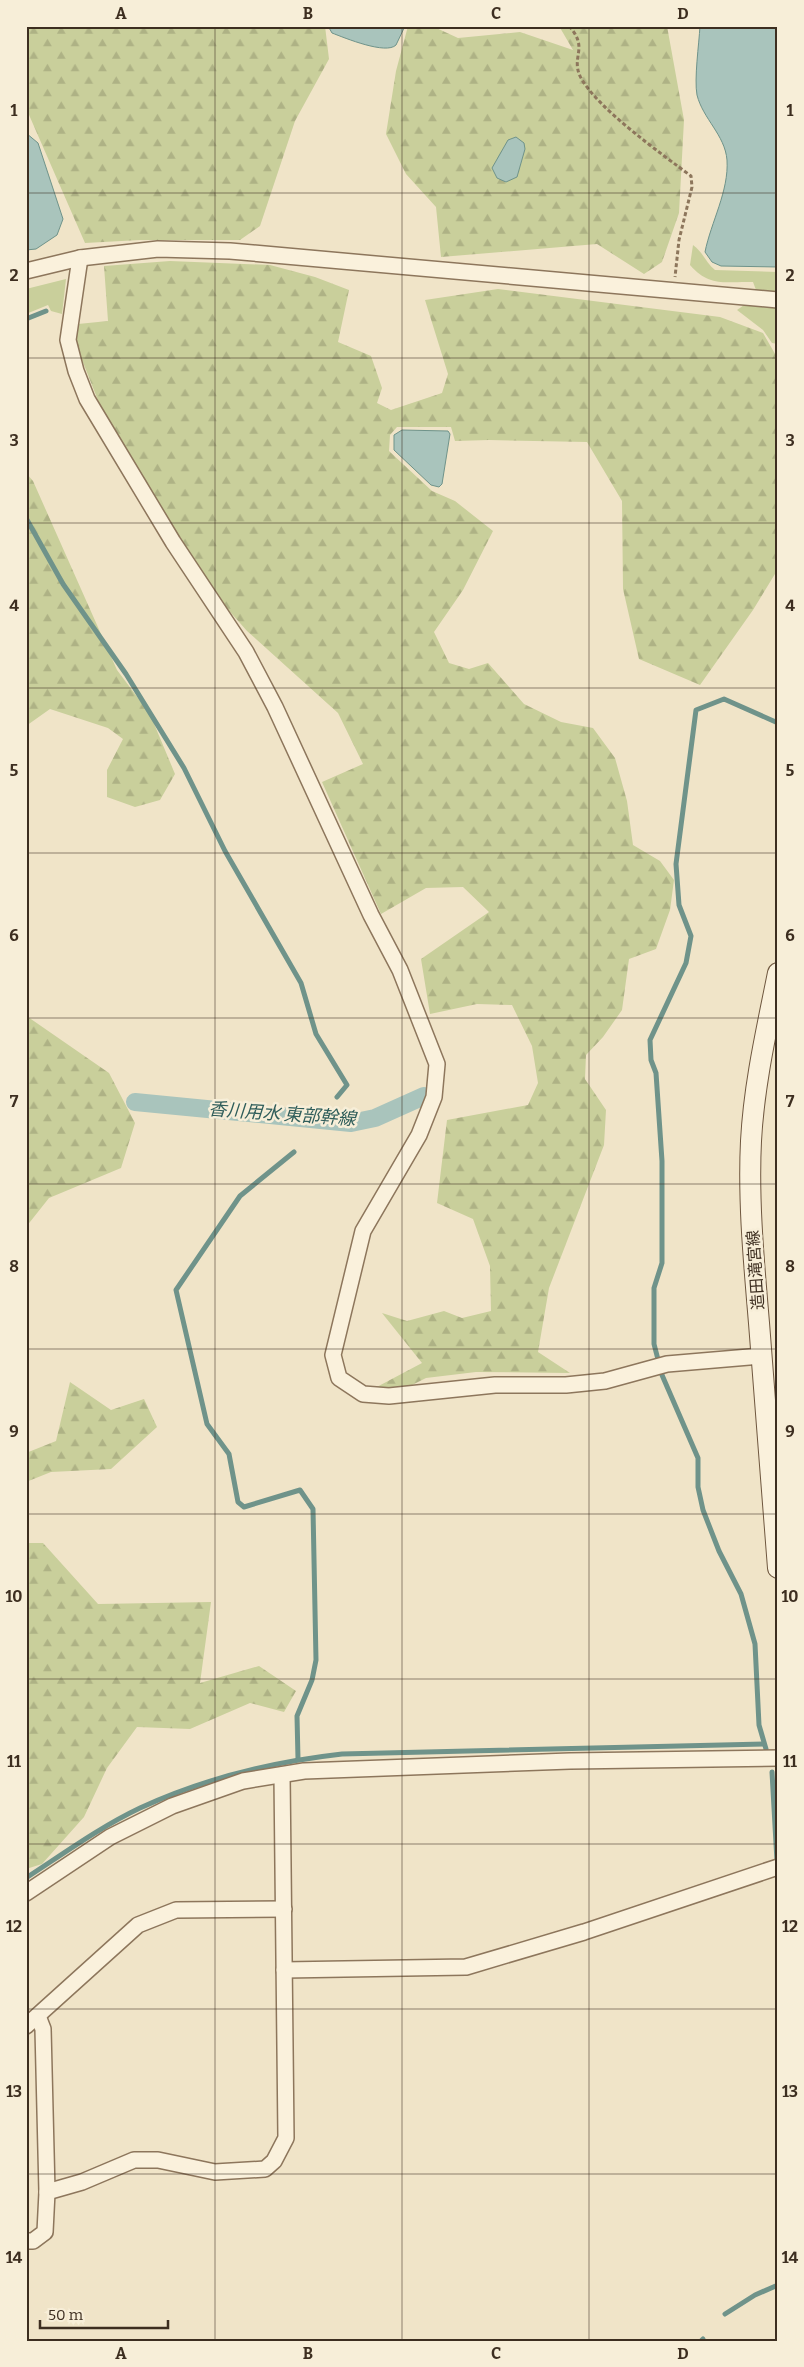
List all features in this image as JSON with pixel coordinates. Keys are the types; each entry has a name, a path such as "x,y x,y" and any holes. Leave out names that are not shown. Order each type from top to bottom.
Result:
{"main road":[{"name":"造田滝宮線","path":"778,973 761,1055 751,1141 751,1198 761,1356 778,1568"}],"street":[{"path":"26,272 80,258 158,249 230,251 778,300"},
{"path":"80,258 68,340 76,371 87,399 173,542 246,652 275,707 371,915 400,970 438,1064 434,1097 418,1135 363,1231 333,1355 339,1378 363,1394 389,1396 495,1385 582,1384 606,1381 659,1365 761,1356"},
{"path":"26,1893 110,1838 172,1806 243,1781 304,1771 570,1761 778,1758"},
{"path":"47,2192 82,2182 134,2160 158,2160 215,2172 265,2168 274,2161 286,2138 282,1775"},
{"path":"284,1970 466,1967 584,1932 778,1867"},
{"path":"26,2026 138,1925 176,1910 284,1909"},
{"path":"26,2242 33,2241 45,2232 47,2192 43,2029 38,2016"}],"path":[{"path":"569,26 577,35 580,45 577,65 580,76 596,98 653,149 691,176 692,187 679,240 674,290"}],"green space":[{"path":"26,26 325,26 329,59 295,121 260,226 240,240 140,240 85,243 26,108"},
{"path":"408,26 432,26 458,38 520,32 573,50 559,26 667,26 684,120 679,213 662,262 644,274 597,244 441,257 436,207 406,174 386,134 396,71"},
{"path":"693,245 715,270 778,272 778,292 756,290 753,282 719,282 704,277 690,265"},
{"path":"170,261 270,265 315,277 349,290 338,342 371,356 382,388 377,403 391,410 442,393 448,374 425,300 498,289 720,317 763,333 778,359 778,569 753,610 700,685 639,659 623,589 622,501 587,442 455,441 451,427 397,427 390,435 389,451 432,491 455,501 493,531 463,590 434,632 449,663 469,669 488,663 524,704 561,722 593,728 615,758 627,801 633,845 660,861 674,880 670,910 656,949 629,959 622,1010 603,1037 586,1055 585,1079 606,1110 604,1145 549,1288 538,1352 570,1373 476,1372 426,1378 410,1386 373,1389 422,1363 382,1313 407,1321 444,1311 462,1318 491,1311 490,1266 473,1219 437,1203 447,1120 528,1105 538,1083 532,1046 512,1005 477,1004 430,1014 421,959 489,912 463,887 426,888 381,914 322,782 363,764 338,713 247,631 217,597 156,501 101,408 75,342 78,324 108,321 104,266"},
{"path":"66,279 62,314 51,311 48,305 26,314 26,289"},
{"path":"747,303 778,306 778,344 772,343 763,330 737,310"},
{"path":"26,473 33,481 117,670 150,714 175,774 160,800 135,807 107,797 107,770 123,739 108,728 50,709 26,726"},
{"path":"28,1017 109,1073 135,1123 121,1168 49,1198 26,1227"},
{"path":"70,1382 111,1410 144,1399 157,1427 111,1469 51,1472 26,1482 26,1453 56,1441"},
{"path":"26,1543 43,1543 98,1604 211,1602 200,1683 259,1666 296,1691 284,1712 250,1703 190,1729 137,1727 107,1768 84,1817 42,1864 26,1869"}],"water":[{"path":"328,26 405,26 396,45 391,48 384,48 365,45 332,33"},
{"path":"700,26 778,26 778,267 721,266 712,262 705,252 725,183 727,160 722,143 704,112 697,95 696,71"},
{"path":"26,133 38,143 63,219 57,235 36,249 26,250"},
{"path":"516,137 524,143 525,149 517,177 506,182 497,178 492,168 508,140"},
{"path":"402,430 448,431 450,434 442,484 439,487 431,485 394,450 394,435"}],"waterway":[{"path":"26,319 46,311"},
{"path":"26,518 63,584 126,674 184,768 225,851 301,983 316,1034 347,1085 337,1097"},
{"path":"766,1749 759,1725 755,1644 741,1594 719,1551 703,1510 698,1487 698,1458 662,1375 654,1344 654,1288 662,1263 662,1161 656,1073 651,1060 650,1040 686,963 691,936 679,905 676,864 696,710 724,699 778,723"},
{"name":"香川用水 東部幹線","path":"135,1102 351,1123 375,1118 424,1096"},
{"path":"294,1152 240,1196 176,1290 207,1424 229,1454 238,1502 244,1507 300,1490 313,1509 316,1660 312,1680 297,1716 298,1759"},
{"path":"26,1878 96,1832 125,1815 164,1797 239,1773 316,1757 342,1754 764,1744"},
{"path":"772,1772 777,1861"},
{"path":"725,2314 755,2295 778,2285"}]}
